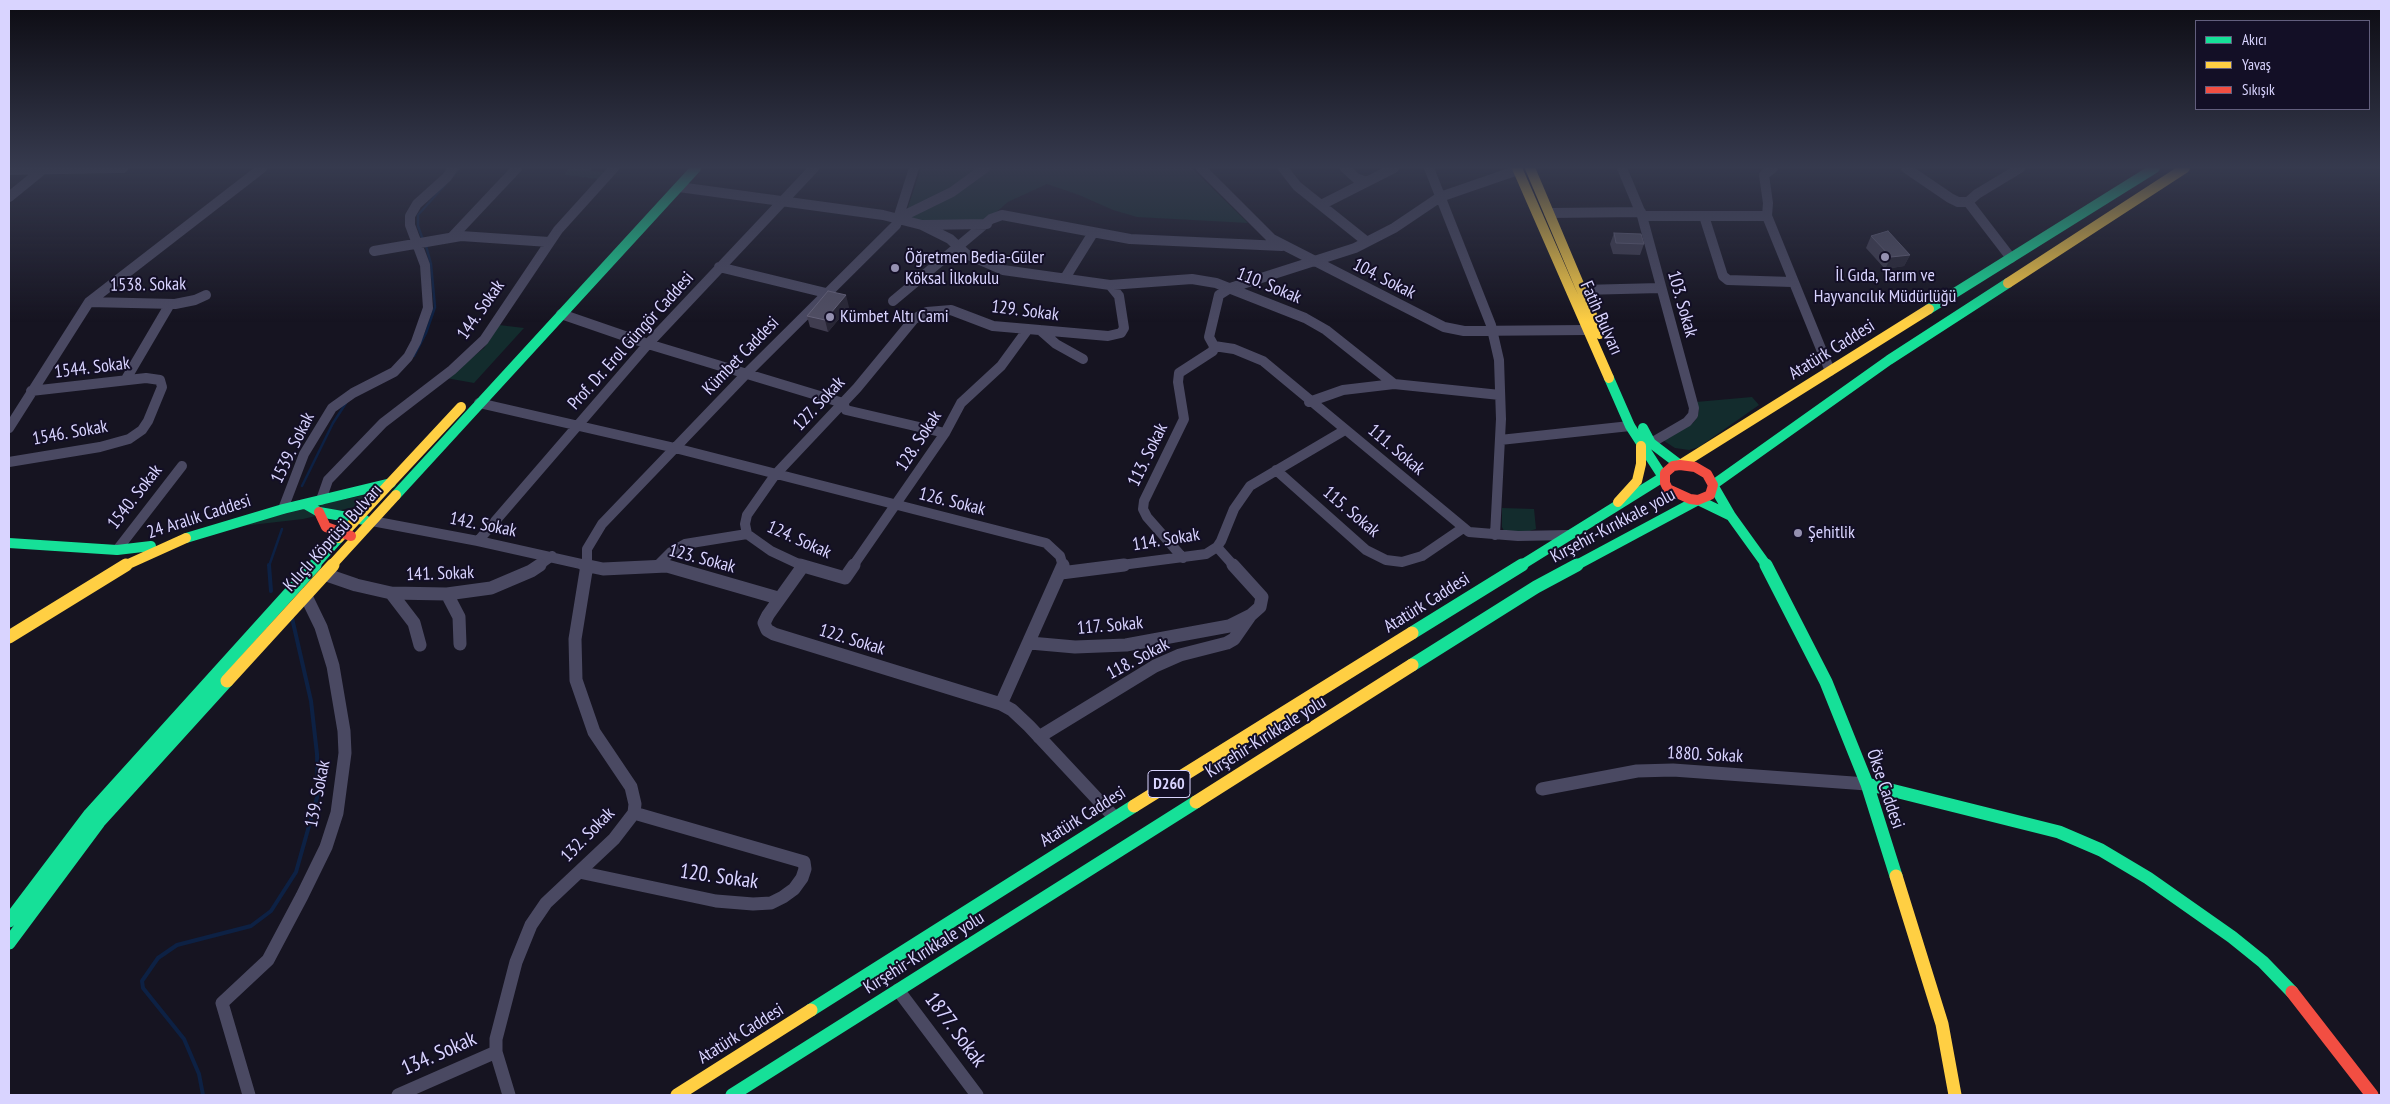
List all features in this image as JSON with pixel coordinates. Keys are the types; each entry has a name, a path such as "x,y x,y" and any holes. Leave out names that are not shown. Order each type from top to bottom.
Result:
{"main road":[{"name":"Kılıçlı Köprüsü Bulvarı","path":"9,921 90,814 357,518 639,220"},
{"name":"Kılıçlı Köprüsü Bulvarı","path":"9,943 99,822 479,403 648,220"},
{"name":"Fatih Bulvarı","path":"1543,220 1587,330 1630,426 1646,444 1680,465"},
{"name":"Fatih Bulvarı","path":"1552,220 1646,444 1664,478"},
{"name":"Atatürk Caddesi","path":"1680,465 2073,220"},
{"path":"1698,500 1710,494 1713,485 1889,360 2106,220"},
{"path":"1612,509 1637,481 1646,444 1677,454 1700,454"},
{"path":"1713,485 1707,474 1702,470 1680,465 1668,469 1664,478 1664,483 1674,494 1690,500 1698,500 1731,516"},
{"name":"Atatürk Caddesi","path":"676,1095 1115,818 1664,478"},
{"name":"24 Aralık Caddesi","path":"9,637 130,562 175,541 283,509 391,483"},
{"name":"Ökse Caddesi","path":"1713,485 1731,516 1763,558 1818,666 1867,784 1942,1024 1955,1095"},
{"name":"Kırşehir-Kırıkkale yolu","path":"732,1095 1536,587 1698,500"},
{"path":"304,504 319,512 372,521"},
{"path":"319,512 326,527 343,534 358,537"},
{"path":"10,540 117,550 175,541"},
{"path":"1867,784 2059,832 2101,850 2148,878 2263,962 2290,990 2372,1095"}],"street":[{"path":"9,428 89,302 195,220"},
{"name":"1539. Sokak","path":"283,509 304,454 332,408 353,393 394,372 408,356 416,342 428,308 425,266 410,225 411,220"},
{"path":"452,238 469,220"},
{"name":"144. Sokak","path":"321,500 328,480 383,423 452,370 484,340 548,242 568,220"},
{"name":"Prof. Dr. Erol Güngör Caddesi","path":"478,541 648,344 764,220"},
{"name":"Kümbet Caddesi","path":"587,565 586,550 593,536 674,448 826,293 896,225 898,220"},
{"path":"904,220 922,225 987,224"},
{"path":"893,301 992,220"},
{"path":"1029,220 1130,239 1284,246"},
{"name":"104. Sokak","path":"1253,220 1272,239 1284,246 1444,327 1464,331 1493,332 1587,330"},
{"path":"1339,220 1367,242"},
{"path":"1214,346 1210,337 1220,295 1230,288 1367,242 1407,220"},
{"path":"1449,220 1493,332 1499,360 1500,440 1495,535"},
{"name":"103. Sokak","path":"1642,220 1694,408 1693,415 1687,422 1646,444"},
{"path":"1705,220 1724,276 1728,280 1792,282"},
{"path":"1768,220 1830,372"},
{"path":"1981,220 2011,258"},
{"name":"110. Sokak","path":"922,225 940,233 972,257 1002,270 1110,285 1192,279 1205,280 1230,288 1305,318 1326,330 1394,384"},
{"path":"1065,278 1093,233"},
{"path":"374,251 452,238 548,242"},
{"path":"719,267 826,293"},
{"name":"129. Sokak","path":"885,353 914,319 927,312 951,310 993,326 1108,336 1121,333 1125,324 1122,307 1119,296 1110,285"},
{"path":"1582,290 1660,288"},
{"name":"1538. Sokak","path":"89,302 170,304 189,302 206,294"},
{"path":"126,379 170,304"},
{"path":"562,314 648,344 843,403 846,410 946,433"},
{"name":"128. Sokak","path":"845,578 897,506 946,433 961,403 1001,366 1014,351 1028,329"},
{"path":"1040,330 1056,344 1084,359"},
{"name":"111. Sokak","path":"1214,346 1234,349 1262,361 1309,402 1469,532 1495,535 1571,534"},
{"name":"113. Sokak","path":"1183,558 1147,518 1142,508 1144,500 1184,419 1178,382 1179,373 1211,354 1214,346"},
{"name":"127. Sokak","path":"775,475 843,403 885,353"},
{"name":"1544. Sokak","path":"32,391 126,379 156,378 162,383 159,398 148,421 136,435"},
{"path":"1309,402 1343,390 1394,384 1500,395"},
{"name":"126. Sokak","path":"479,403 577,424 1046,543 1060,556 1063,564 1061,573"},
{"path":"1500,440 1630,426"},
{"name":"114. Sokak","path":"1061,573 1200,556 1217,547 1243,495 1250,486 1345,430"},
{"name":"1546. Sokak","path":"9,462 109,445 136,435"},
{"name":"1540. Sokak","path":"117,550 182,466"},
{"name":"115. Sokak","path":"1276,470 1366,550 1386,560 1402,562 1422,556 1463,528"},
{"name":"124. Sokak","path":"775,475 747,515 745,524 747,534 771,551 803,566 845,578"},
{"name":"142. Sokak","path":"372,521 552,556 587,565"},
{"path":"658,565 672,552 686,544 747,534"},
{"name":"118. Sokak","path":"1039,737 1155,666 1180,655 1226,643 1234,638 1250,615 1260,607 1262,597 1217,547"},
{"name":"141. Sokak","path":"324,574 356,585 391,592 447,594 491,588 531,571 552,556"},
{"name":"123. Sokak","path":"587,565 613,570 658,565 676,568 778,598"},
{"name":"132. Sokak","path":"509,1095 496,1052 496,1039 516,962 531,925 546,903 607,847 634,813 635,796 594,732 582,702 576,680 574,658 577,621 587,565"},
{"name":"122. Sokak","path":"803,566 778,598 764,623 767,630 774,634 1001,704"},
{"path":"1061,573 1001,704 1012,710 1115,818"},
{"path":"391,592 414,623 420,645"},
{"name":"139. Sokak","path":"249,1095 222,1003 268,960 326,847 337,813 345,753 344,731 333,666 321,627 305,594"},
{"path":"447,594 459,617 460,644"},
{"name":"117. Sokak","path":"1030,643 1075,647 1126,644 1229,626 1250,615"},
{"name":"1880. Sokak","path":"1542,789 1638,771 1673,770 1867,784"},
{"name":"120. Sokak","path":"580,872 716,901 753,904 770,903 783,897 794,889 805,870 804,862 793,858 634,813"},
{"name":"1877. Sokak","path":"898,990 978,1095"},
{"name":"134. Sokak","path":"398,1095 496,1052"}],"green space":[{"path":"914,220 988,220 987,220"},
{"path":"1184,220 1244,220 1248,223"},
{"path":"499,325 524,328 474,383 446,378 484,348"},
{"path":"1752,397 1759,405 1699,447 1689,450 1675,448 1661,439 1693,423 1697,418 1699,410 1696,402"},
{"path":"379,492 363,504 354,507 303,519 242,526 285,512"},
{"path":"1502,508 1534,509 1536,529 1526,532 1504,531 1502,527"}],"building":[{"path":"1888,231 1910,255 1891,257 1871,236"},
{"path":"1614,233 1641,234 1644,244 1616,243"},
{"path":"828,291 846,295 825,320 807,316"}],"waterway":[{"path":"418,220 418,226 423,240"},
{"path":"414,356 426,333 435,307 431,264 426,246"},
{"path":"302,486 333,423 346,403"},
{"path":"269,566 282,529"},
{"path":"269,566 271,591"},
{"path":"203,1095 199,1074 184,1039 143,988 142,981 158,958 177,945 251,926 271,911 296,872 318,794 317,754 311,701 292,618"}],"traffic: fast":[{"path":"396,495 649,220"},
{"path":"1929,309 2072,220"},
{"path":"1713,485 1889,360 2008,283"},
{"path":"1609,378 1630,426 1663,477"},
{"path":"1643,428 1651,443 1680,465"},
{"path":"1412,633 1663,477"},
{"path":"186,538 283,509 391,483"},
{"path":"1713,485 1731,516 1763,559 1826,682 1867,784 1896,876"},
{"path":"1698,500 1731,516"},
{"path":"1412,665 1536,587 1698,500"},
{"path":"305,504 319,512 365,520"},
{"path":"9,921 90,814 339,538"},
{"path":"9,543 117,550 151,546"},
{"path":"9,943 99,822 227,681"},
{"path":"1867,784 2059,832 2101,850 2148,878 2232,937 2263,962 2292,992"},
{"path":"732,1095 1196,802"},
{"path":"811,1010 1134,806"}],"traffic: slow":[{"path":"1540,220 1609,378"},
{"path":"1552,220 1600,334"},
{"path":"2008,283 2106,220"},
{"path":"1680,465 1929,309"},
{"path":"339,538 461,407"},
{"path":"1618,502 1637,481 1641,464 1641,446"},
{"path":"227,681 396,495"},
{"path":"9,637 130,562 186,538"},
{"path":"1134,806 1412,633"},
{"path":"1196,802 1412,665"},
{"path":"1896,876 1942,1024 1955,1095"},
{"path":"677,1095 811,1010"}],"traffic: jam":[{"path":"1680,465 1695,467 1707,474 1713,485 1710,495 1698,500 1690,499 1668,489 1665,483 1665,473 1673,466 1680,465"},
{"path":"319,512 326,527 351,536"},
{"path":"2292,992 2372,1095"}],"place":[{"name":"İl Gıda, Tarım ve Hayvancılık Müdürlüğü","path":"1885,257"},
{"name":"Öğretmen Bedia-Güler Köksal İlkokulu","path":"895,268"},
{"name":"Kümbet Altı Cami","path":"830,317"},
{"name":"Şehitlik","path":"1798,533"}]}
